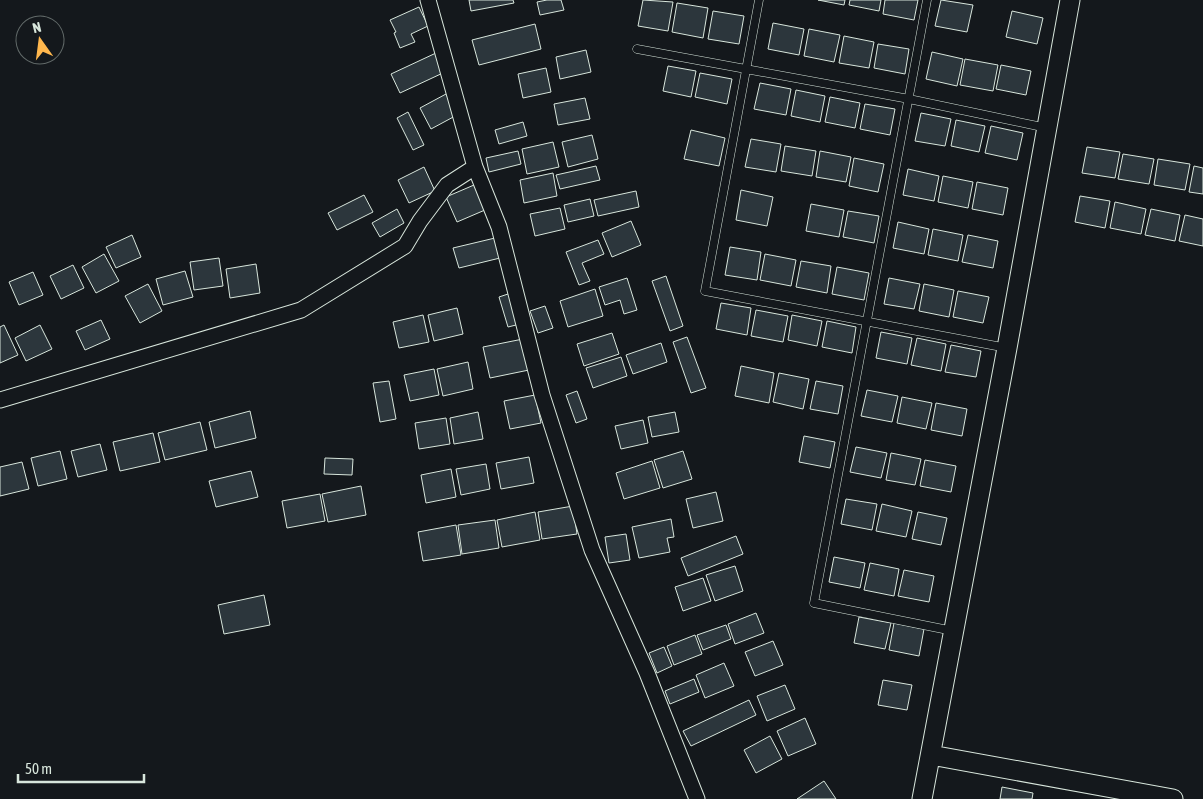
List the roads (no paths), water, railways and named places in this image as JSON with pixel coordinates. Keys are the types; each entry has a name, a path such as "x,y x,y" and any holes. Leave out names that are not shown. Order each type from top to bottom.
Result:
{"street":[{"path":"428,0 476,167 499,227 542,395 592,550 647,673 697,799"},
{"path":"922,799 1070,0"},
{"path":"0,400 301,310 405,246 420,221 447,186 476,167"},
{"path":"931,755 1173,799"}],"lane":[{"path":"760,0 705,291 1007,348"},
{"path":"927,0 814,602 954,631"},
{"path":"637,50 909,99 1047,128"}]}
